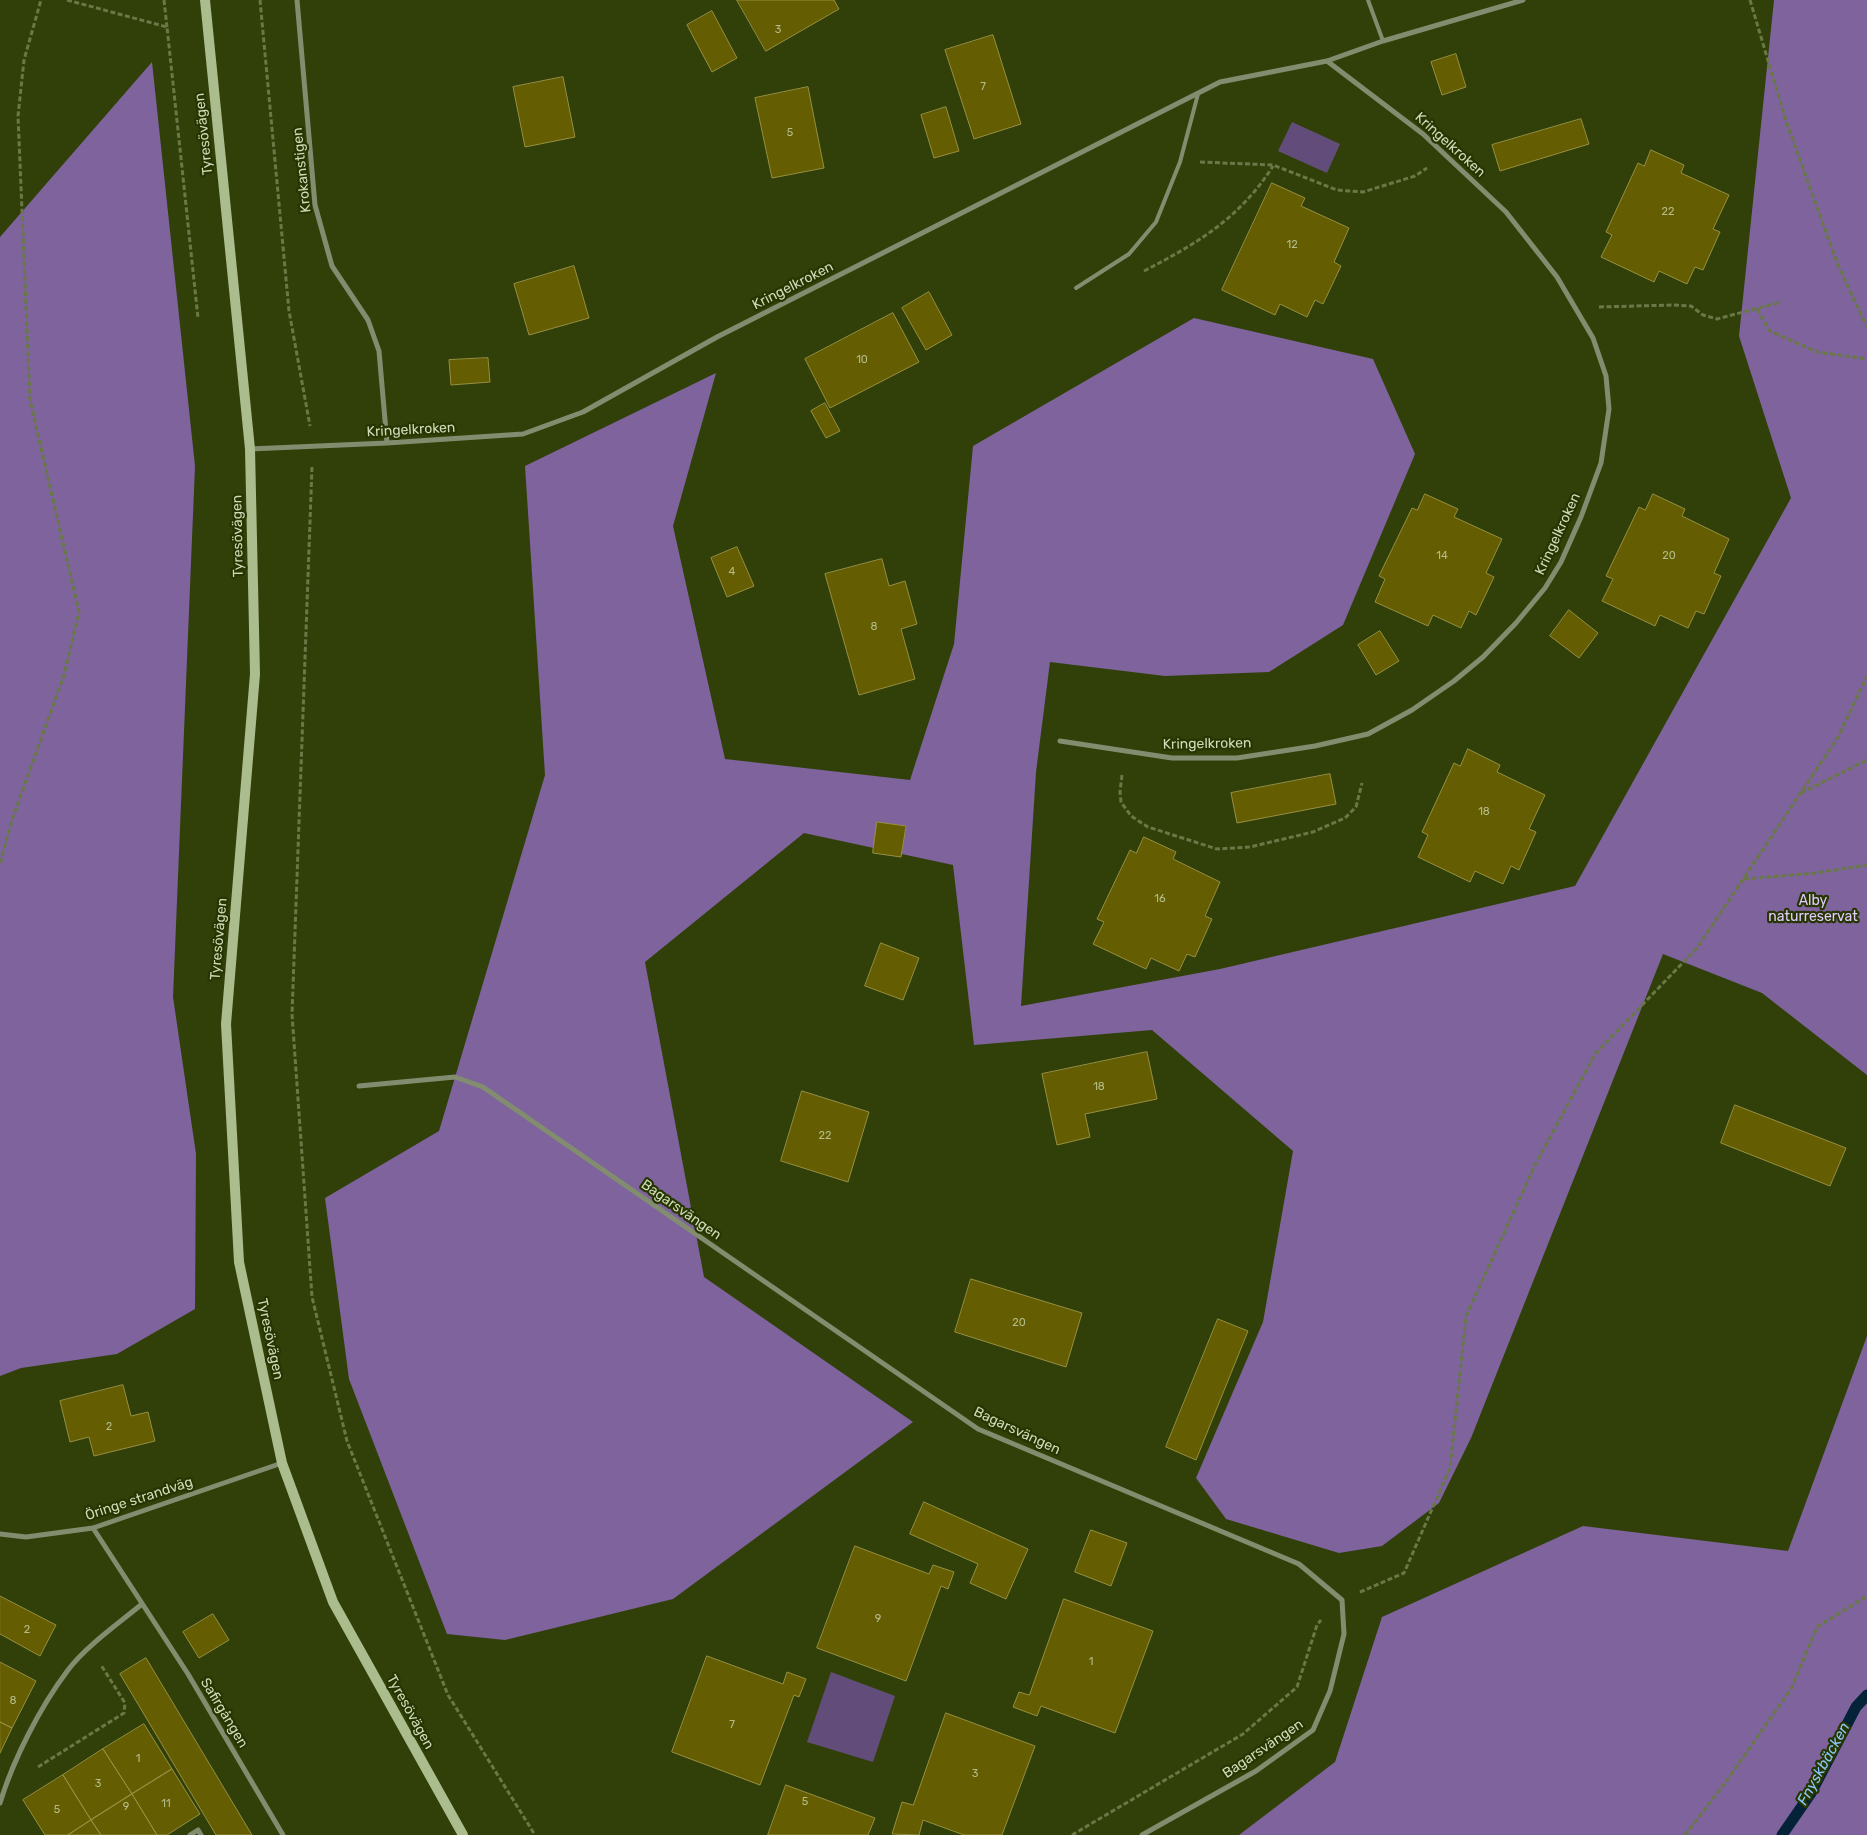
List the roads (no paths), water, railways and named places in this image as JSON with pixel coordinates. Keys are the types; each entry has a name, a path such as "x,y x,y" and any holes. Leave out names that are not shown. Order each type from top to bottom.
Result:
{"main road":[{"name":"Tyresövägen","path":"205,0 250,449 255,674 226,1024 239,1262 282,1463 333,1602 463,1835"}],"street":[{"name":"Krokanstigen","path":"297,0 315,205 332,266 368,320 379,351 387,443"},
{"name":"Kringelkroken","path":"250,449 387,443 523,434 583,412 717,337 1220,82 1327,61 1383,41 1523,0"},
{"name":"Kringelkroken","path":"1060,741 1172,758 1237,758 1315,746 1368,734 1412,710 1483,657 1516,623 1545,588 1561,562 1581,518 1601,463 1609,409 1606,376 1593,338 1557,277 1506,212 1423,134 1327,61"},
{"name":"Bagarsvängen","path":"359,1086 455,1077 483,1087 978,1429 1299,1564 1342,1600 1344,1634 1330,1691 1312,1730 1256,1771 1142,1835"},
{"name":"Öringe strandväg","path":"0,1534 26,1537 93,1528 282,1463"},
{"name":"Safirgången","path":"93,1528 188,1674 283,1835"},
{"path":"0,1803 5,1787 37,1718 68,1669 142,1604"},
{"path":"190,1835 198,1830 201,1835"}],"lane":[{"path":"1368,0 1383,41"},
{"path":"1076,288 1129,254 1156,222 1180,162 1198,94"}],"waterway":[{"name":"Fnyskbäcken","path":"1782,1835 1811,1793 1856,1707 1867,1695"}],"park label":[{"name":"Alby naturreservat","path":"1813,910"}]}
